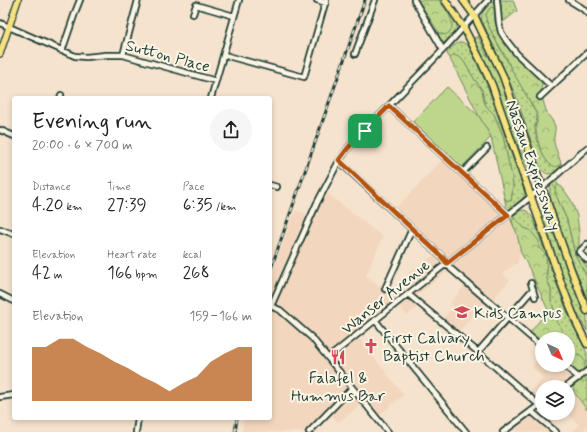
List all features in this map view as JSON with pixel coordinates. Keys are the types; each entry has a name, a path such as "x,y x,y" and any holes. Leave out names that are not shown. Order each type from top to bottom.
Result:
{"highway":[{"name":"Nassau Expressway","path":"445,0 464,28 483,65 495,94 565,294 587,344"},
{"name":"Nassau Expressway","path":"464,0 474,15 506,83 570,267 587,311"}],"main road":[{"path":"0,54 18,0"}],"street":[{"path":"62,51 80,0"},
{"path":"123,55 138,0"},
{"path":"212,96 239,0"},
{"path":"224,54 304,77 326,1 317,0"},
{"path":"355,54 375,0"},
{"path":"414,0 443,50"},
{"path":"272,302 317,203 339,160 348,148 464,28 488,0"},
{"path":"497,0 498,23 506,40 517,54 552,86"},
{"path":"569,0 587,13"},
{"path":"193,14 196,5 234,16"},
{"name":"Sutton Place","path":"0,23 70,55 81,57 117,54 123,55 216,81"},
{"path":"540,97 587,53"},
{"path":"389,106 508,215"},
{"path":"0,130 12,135"},
{"path":"462,172 487,148"},
{"name":"Wanser Avenue","path":"328,358 531,197 587,148"},
{"path":"339,160 441,256 451,269 535,341"},
{"path":"272,186 277,187"},
{"path":"0,229 12,232"},
{"path":"384,289 412,229"},
{"path":"587,244 579,252 587,260"},
{"path":"531,283 536,297"},
{"path":"478,352 533,289"},
{"path":"0,294 12,300"},
{"path":"408,294 535,399"},
{"path":"272,307 280,310 312,338 388,432"},
{"path":"375,320 466,432"},
{"path":"575,381 587,371"},
{"path":"572,372 579,378"},
{"path":"309,432 352,388"},
{"path":"0,397 12,395"},
{"path":"503,432 535,408"},
{"path":"531,411 556,432"},
{"path":"136,432 138,420"}],"shaded area":[{"path":"445,157 508,215 517,234 521,253 517,263 503,273 510,280 491,302 487,299 459,332 443,318 454,306 450,303 465,285 448,271 417,295 424,302 407,316 397,303 356,335 404,395 378,416 366,400 338,423 329,412 310,432 242,432 244,420 272,420 272,275 295,210 311,216 323,190 383,237 366,275 398,301 417,287 407,274 437,253 393,211"},
{"path":"535,363 535,370 532,367"},
{"path":"575,371 581,376 575,380 541,380 543,378 537,372"},
{"path":"535,386 535,402 527,395"},
{"path":"575,393 587,410 587,427 584,429 587,431 572,432 579,425 574,420 575,420"},
{"path":"532,411 535,414 535,420 542,420 555,432 518,432 511,425"}],"green space":[{"path":"418,0 439,0 451,18 452,28 450,32 445,35 439,33"},
{"path":"439,0 444,0 457,22 456,31 443,44 436,29 439,33 446,9"},
{"path":"499,0 513,0 517,11 502,23"},
{"path":"494,1 496,4 495,22 495,13 486,20 497,43 537,114 535,131 544,157 546,160 559,166 561,163 561,166 550,174 546,173 540,168 516,96 481,19 485,8"},
{"path":"492,7 495,12 496,25 504,42 519,59 542,79 541,91 543,100 547,112 555,126 554,142 561,163 557,166 549,164 543,155 539,145 536,128 537,114 486,20 486,15"},
{"path":"478,36 487,55 494,64 507,93 535,174 530,176 491,76 473,39"},
{"path":"462,42 468,45 487,85 525,193 521,201 507,211 504,196 506,200 511,201 513,187 503,136 494,114 486,106 482,90 464,62 450,59 447,53 455,45"},
{"path":"454,55 461,58 482,90 486,106 494,114 503,136 512,176 513,187 511,201 506,200 504,196 491,137 450,59"},
{"path":"447,87 479,116 491,137 462,167 413,122"},
{"path":"556,181 558,185 556,187 559,203 567,220 575,254 587,277 587,299 553,207 550,188"},
{"path":"558,185 562,187 571,200 577,216 579,255 587,267 587,277 575,254 567,220 556,195 555,190"},
{"path":"544,208 551,229 560,247 587,316 587,331 573,306 559,272 538,210"},
{"path":"519,211 527,211 533,218 569,316 587,353 587,368 582,373 580,356 575,355 575,332 562,332 562,330 556,322 551,301 551,290 547,279 547,263 530,230 524,228 515,219 512,221 514,227 510,218"},
{"path":"514,218 524,228 530,230 539,241 539,248 546,255 547,279 551,290 551,301 557,320 556,322 561,328 561,332 535,332 535,339 529,334 548,310 521,253 517,234 512,221"},
{"path":"575,355 580,356 585,362 584,370 580,374 575,371"},
{"path":"585,378 587,379 587,410 575,393 575,385 578,381"}],"railway":[{"path":"272,265 365,0"},
{"path":"235,432 237,420"}],"place":[{"name":"Kids Campus","path":"462,312"},
{"name":"First Calvary Baptist Church","path":"371,346"},
{"name":"Falafel & Hummus Bar","path":"338,357"}],"route":[{"path":"389,106 508,215 447,263 339,160 348,148 365,131 389,106"}]}
